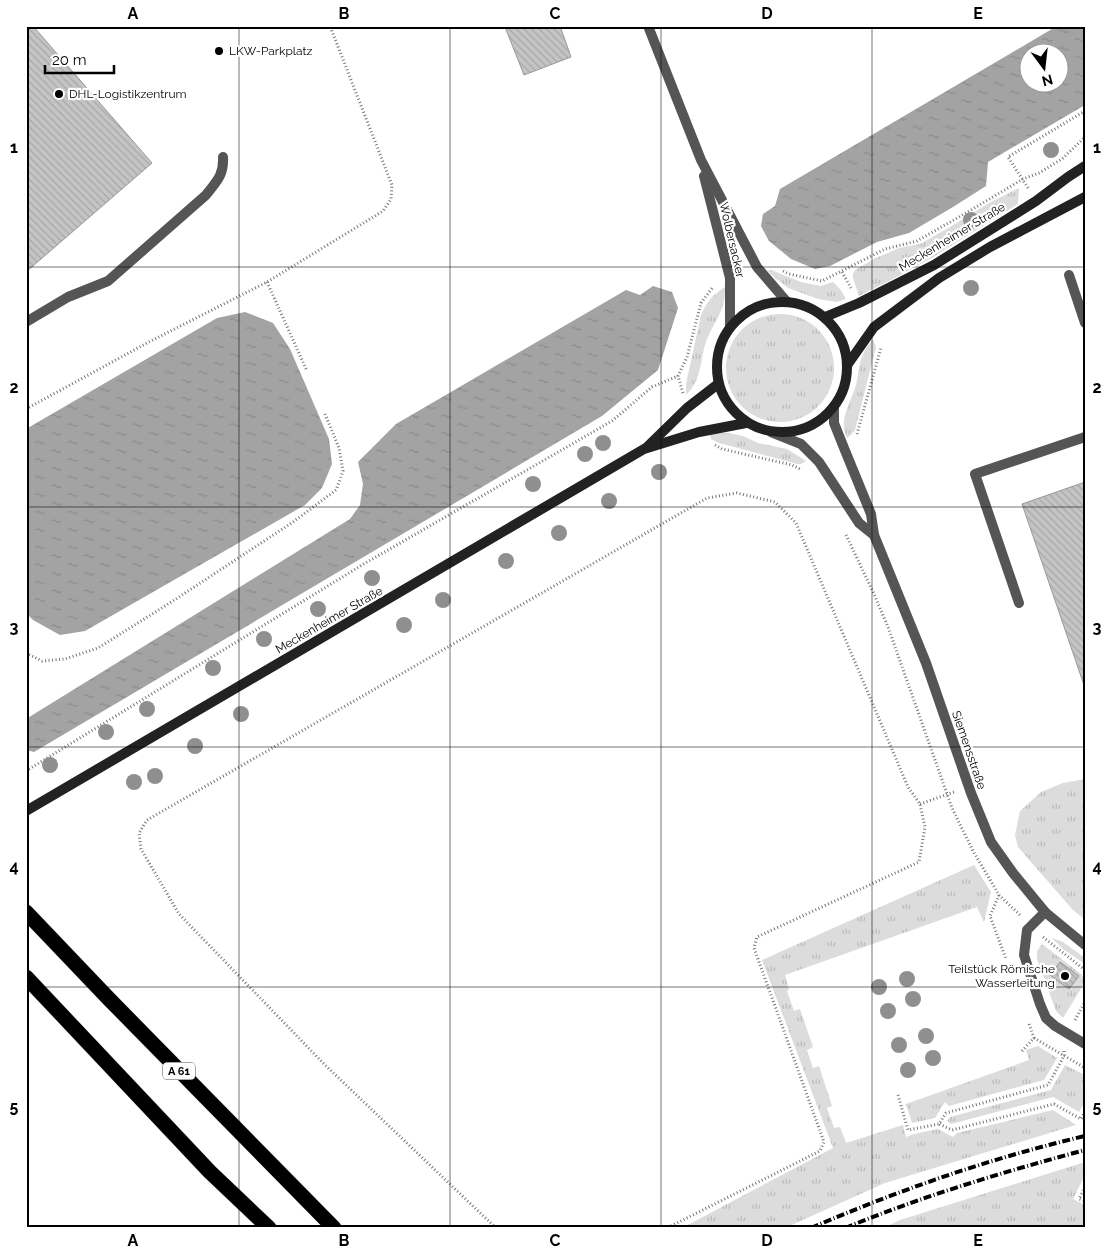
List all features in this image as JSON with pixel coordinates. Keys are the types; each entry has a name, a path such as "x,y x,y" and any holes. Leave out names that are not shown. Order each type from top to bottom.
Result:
{"highway":[{"name":"A 61","path":"26,912 334,1228"},
{"path":"26,977 210,1172 269,1228"}],"main road":[{"name":"Meckenheimer Straße","path":"824,317 859,304 934,265 1036,201 1085,166"},
{"path":"848,364 874,327 939,278 990,247 1085,197"},
{"path":"787,302 807,306 824,317 841,338 848,364 845,387 834,408 816,423 794,432 771,432 746,423 728,406 718,384 717,354 730,326 746,312 766,303 787,302"},
{"name":"Meckenheimer Straße","path":"644,449 686,408 718,384"},
{"name":"Meckenheimer Straße","path":"26,811 644,449 698,432 746,423"}],"street":[{"name":"Wolbersacker","path":"648,26 701,160 757,268 787,302"},
{"path":"26,322 68,297 108,281 206,195 219,179 224,168 223,157"},
{"name":"Wolbersacker","path":"701,160 730,278 730,326"},
{"path":"1069,275 1085,324"},
{"path":"834,408 834,423 871,514 874,535"},
{"path":"771,432 801,444 819,462 859,523 874,535"},
{"path":"1019,603 975,474 1085,437"},
{"name":"Siemensstraße","path":"874,535 926,663 969,788 991,842 1013,873 1046,912 1085,945"},
{"path":"1046,912 1027,930 1024,955 1046,1018 1055,1026 1085,1044"}],"path":[{"path":"26,408 147,343 267,282 383,211 391,199 392,185 330,26"},
{"path":"1036,201 1008,157 1085,111"},
{"path":"757,268 772,265 789,274 822,281 885,249 917,241 1023,179 1039,173 1062,158 1085,137"},
{"path":"26,770 362,565 612,421 652,387 678,376 687,357 701,303 713,287 730,278"},
{"path":"267,282 307,371"},
{"path":"844,448 856,439 882,342 874,327"},
{"path":"26,653 42,661 65,659 98,648 293,522 336,490 343,471 339,448 325,414"},
{"path":"698,432 722,449 792,465 805,472 819,462"},
{"path":"496,1228 325,1065 179,914 141,849 139,833 147,820 707,498 737,493 775,502 796,523 908,787 920,804 925,827 919,862 757,937 754,948 824,1142 820,1151 667,1228"},
{"path":"920,804 969,788"},
{"path":"939,1124 946,1112 1048,1084 1064,1056 1068,1034"},
{"path":"1034,1038 1085,1068"},
{"path":"898,1096 908,1130 939,1124 952,1130 1054,1104 1081,1119 1085,1112"},
{"path":"1085,1187 1079,1199 1085,1201"}],"green space":[{"path":"1019,188 1018,204 930,259 859,296 853,278 855,270 899,248 920,244 989,203"},
{"path":"771,270 801,282 821,286 833,282 846,299 837,302 818,299 788,288 768,271"},
{"path":"725,287 721,311 705,345 695,384 686,395 686,384 701,315 710,299"},
{"path":"780,314 801,318 819,329 830,347 834,368 830,389 819,407 801,418 780,422 759,418 741,407 730,389 726,368 730,347 741,329 759,318"},
{"path":"873,339 876,347 855,430 847,438 844,425 846,411 856,385 862,356"},
{"path":"714,433 743,436 758,443 787,449 806,461 797,464 719,443 711,439 710,435"},
{"path":"1085,779 1085,920 1072,909 1018,847 1015,835 1020,811 1041,792 1063,783"},
{"path":"974,865 991,892 984,922 977,907 785,975 789,990 787,991 794,1011 800,1009 813,1047 807,1050 813,1068 819,1066 832,1106 827,1108 834,1128 840,1127 846,1143 903,1125 906,1137 938,1129 953,1137 957,1133 1053,1110 1076,1125 885,1183 785,1228 682,1228 833,1148 762,960"},
{"path":"1052,938 1063,942 1085,958 1085,964 1063,949"},
{"path":"1042,944 1085,979 1063,1018 1056,1011 1037,959 1037,951"},
{"path":"1038,1046 1057,1058 1044,1080 949,1106 945,1102 935,1118 912,1123 906,1104 1029,1060 1026,1050"},
{"path":"1065,1065 1085,1075 1085,1101 1079,1112 1053,1097 951,1124 947,1121 950,1117 1051,1090"},
{"path":"1085,1162 1085,1175 1073,1199 1085,1205 1085,1228 883,1228 900,1220"}],"water":[{"path":"1057,26 1085,26 1085,105 988,162 986,186 909,233 877,242 830,266 815,269 791,259 769,241 761,226 763,214 775,206 780,189 1018,49 1018,92 1068,92 1068,42 1030,42"},
{"path":"653,286 672,292 678,308 658,370 602,416 34,752 26,750 26,719 350,519 360,505 363,484 358,462 396,424 626,290 640,295"},
{"path":"245,312 273,323 290,349 329,439 332,464 322,488 305,505 85,631 60,635 33,620 26,613 26,429 217,318"}],"building":[{"name":"DHL-Logistikzentrum","path":"26,26 33,26 152,163 26,272"},
{"path":"560,26 571,57 524,75 505,27"},
{"path":"1085,482 1085,688 1022,504"},
{"path":"1060,962 1079,976 1069,989 1050,975"}],"railway":[{"path":"811,1228 946,1176 1015,1154 1085,1136"},
{"path":"845,1228 904,1205 964,1185 1085,1150"}],"place":[{"name":"LKW-Parkplatz","path":"219,51"},
{"name":"DHL-Logistikzentrum","path":"59,94"},
{"name":"Teilstück Römische Wasserleitung","path":"1065,976"}]}
